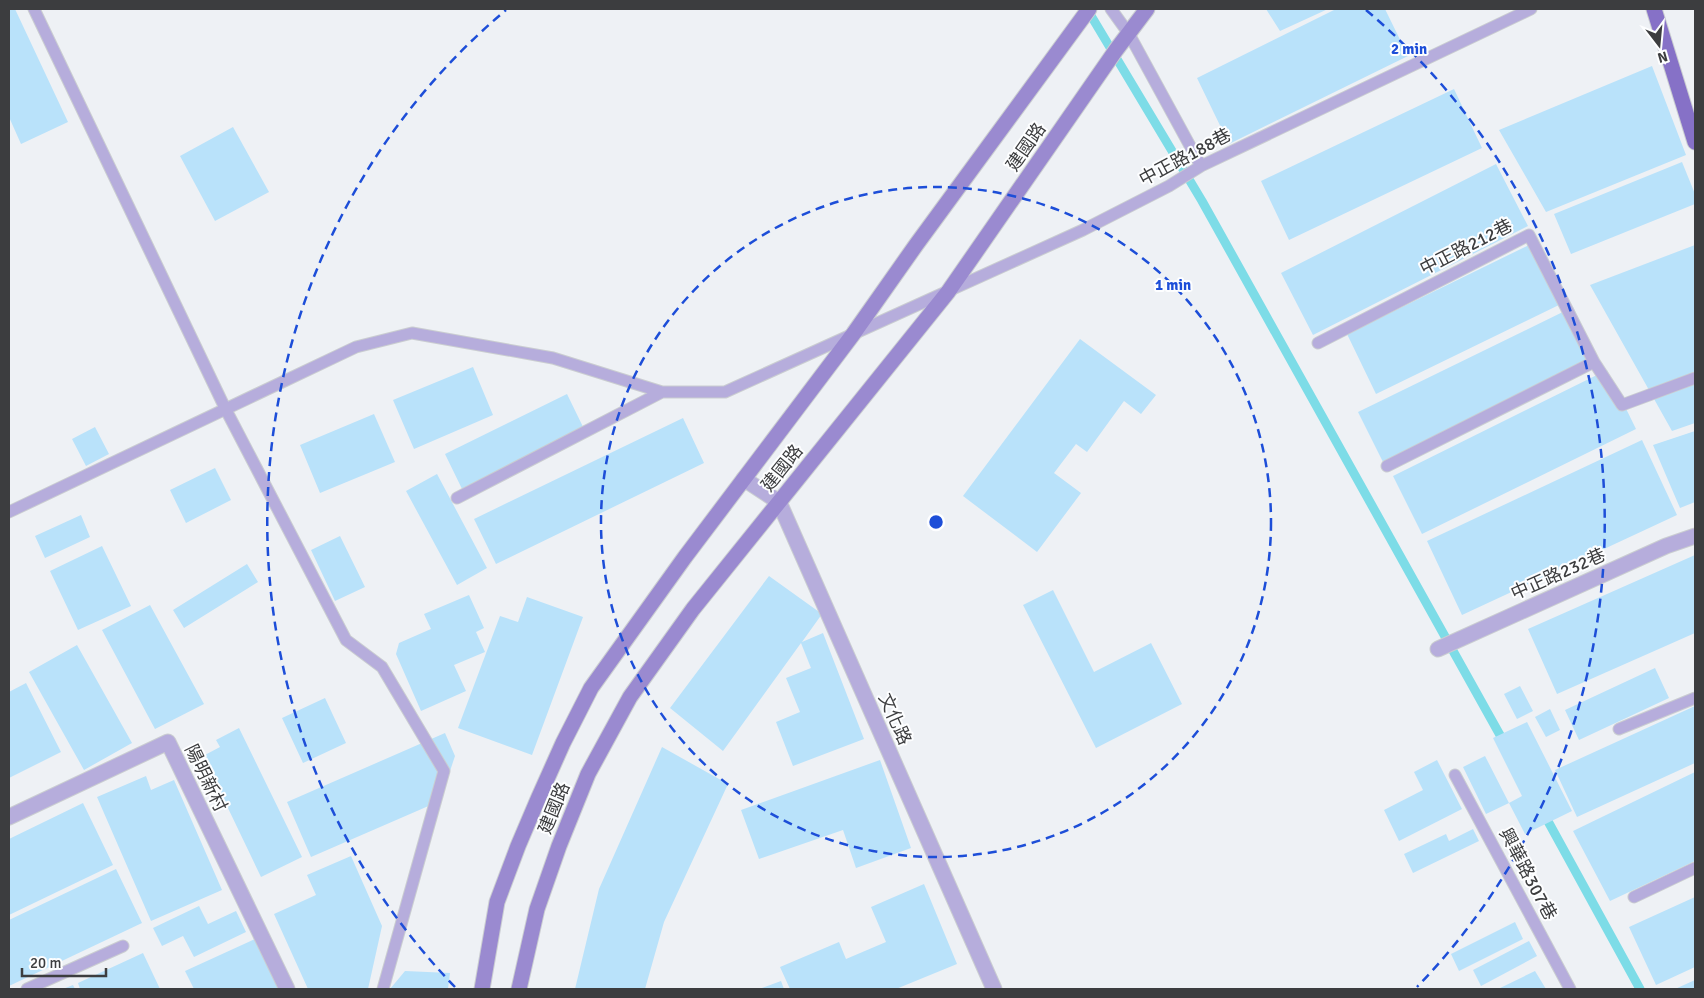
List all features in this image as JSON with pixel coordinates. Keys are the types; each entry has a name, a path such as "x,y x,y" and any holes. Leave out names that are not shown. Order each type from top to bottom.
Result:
{"main road":[{"path":"1654,9 1695,142"}],"street":[{"name":"建國路","path":"482,989 497,902 518,846 562,743 591,688 685,557 854,333 1089,9"},
{"name":"建國路","path":"519,989 537,909 559,846 588,774 630,697 693,609 948,292 1096,78 1147,9"},
{"path":"744,478 779,502"},
{"name":"文化路","path":"779,502 994,989"},
{"name":"中正路232巷","path":"1438,649 1666,546 1695,536"},
{"name":"陽明新村","path":"9,817 168,742 286,989"}],"lane":[{"path":"34,9 225,408 346,640 382,667 444,771 383,989"},
{"path":"1111,9 1129,34 1201,166"},
{"name":"中正路188巷","path":"662,392 725,392 1083,230 1169,186 1201,166 1531,9"},
{"name":"中正路212巷","path":"1318,343 1530,235 1594,362 1622,405 1695,378"},
{"path":"9,512 356,347 412,333 553,358 662,392"},
{"path":"1387,466 1594,362"},
{"path":"457,498 662,392"},
{"path":"1619,729 1695,698"},
{"name":"興華路307巷","path":"1455,775 1570,989"},
{"path":"1634,897 1695,868"},
{"path":"27,989 123,946"}],"building":[{"path":"9,9 15,9 68,122 21,144 9,117"},
{"path":"1266,9 1328,9 1280,31"},
{"path":"1336,9 1385,9 1408,56 1229,144 1197,78"},
{"path":"1652,66 1686,155 1546,212 1499,130"},
{"path":"1454,89 1482,148 1289,240 1261,181"},
{"path":"233,127 269,192 215,221 180,156"},
{"path":"1682,162 1695,194 1695,204 1571,254 1554,214"},
{"path":"1496,164 1528,226 1313,335 1281,273"},
{"path":"1531,244 1561,304 1376,394 1347,334"},
{"path":"1695,245 1695,423 1672,431 1590,285"},
{"path":"1573,307 1598,359 1384,464 1358,412"},
{"path":"1080,339 1156,395 1141,414 1124,401 1087,452 1076,444 1054,473 1081,493 1037,552 963,496"},
{"path":"473,367 493,415 414,449 393,400"},
{"path":"1607,370 1636,429 1422,534 1393,476"},
{"path":"567,394 586,433 464,493 445,454"},
{"path":"374,414 395,462 320,493 300,445"},
{"path":"683,418 704,463 496,564 474,519"},
{"path":"95,427 109,454 86,466 72,439"},
{"path":"1695,431 1695,502 1680,508 1653,445"},
{"path":"1642,440 1677,515 1462,615 1427,541"},
{"path":"215,468 231,500 186,523 170,490"},
{"path":"437,474 487,568 457,585 406,491"},
{"path":"81,515 90,537 45,558 35,536"},
{"path":"340,536 365,587 335,601 311,550"},
{"path":"102,546 131,606 78,630 50,571"},
{"path":"1695,555 1695,633 1557,694 1528,629"},
{"path":"247,564 258,582 184,628 173,610"},
{"path":"769,576 822,614 802,642 823,633 864,739 793,766 776,722 800,712 786,678 811,668 801,643 723,751 670,708"},
{"path":"1053,590 1094,672 1151,643 1182,704 1096,748 1023,605"},
{"path":"469,595 484,628 476,632 485,652 454,665 466,691 421,711 396,654 399,643 431,629 424,614"},
{"path":"527,597 583,617 532,755 458,728 500,616 518,622"},
{"path":"150,605 204,704 155,729 102,630"},
{"path":"77,645 132,743 84,770 29,672"},
{"path":"1655,668 1669,698 1579,740 1565,710"},
{"path":"26,683 61,752 9,778 9,692"},
{"path":"1520,686 1533,711 1517,719 1504,694"},
{"path":"325,698 346,743 303,763 282,718"},
{"path":"1695,706 1695,763 1577,817 1555,770"},
{"path":"1550,709 1560,730 1546,737 1535,717"},
{"path":"1527,722 1572,811 1525,834 1509,803 1522,796 1493,738"},
{"path":"239,728 302,857 261,877 203,756 220,747 216,740"},
{"path":"445,733 455,756 440,801 311,857 287,802"},
{"path":"662,747 728,784 664,922 645,989 575,989 599,889"},
{"path":"1485,756 1509,803 1486,814 1463,767"},
{"path":"880,760 911,848 856,868 843,830 759,859 741,810"},
{"path":"1437,760 1462,809 1399,841 1384,810 1423,790 1414,772"},
{"path":"1695,772 1695,861 1610,901 1573,831"},
{"path":"146,776 151,790 174,780 222,890 151,921 97,797"},
{"path":"83,803 113,865 9,915 9,839"},
{"path":"1473,829 1479,841 1413,873 1404,854 1446,834 1449,841"},
{"path":"351,856 382,926 368,989 308,989 274,914 316,895 307,875"},
{"path":"116,869 142,923 9,986 9,920"},
{"path":"924,884 957,964 896,989 790,989 780,967 839,942 846,959 886,942 871,907"},
{"path":"1695,897 1695,967 1656,985 1629,927"},
{"path":"199,906 208,924 236,911 246,932 194,957 183,936 162,946 153,928"},
{"path":"1515,922 1523,939 1459,971 1451,954"},
{"path":"255,939 279,989 194,989 185,971"},
{"path":"1529,941 1537,956 1481,986 1473,970"},
{"path":"143,953 160,989 80,989 78,983"},
{"path":"405,971 450,973 448,989 390,989"},
{"path":"1535,971 1546,989 1498,989"},
{"path":"1695,980 1695,989 1675,989"},
{"path":"781,981 784,989 759,989"},
{"path":"73,985 75,989 63,989"}],"waterway":[{"path":"1087,9 1202,201 1505,744"},
{"path":"1544,814 1640,989"}]}
